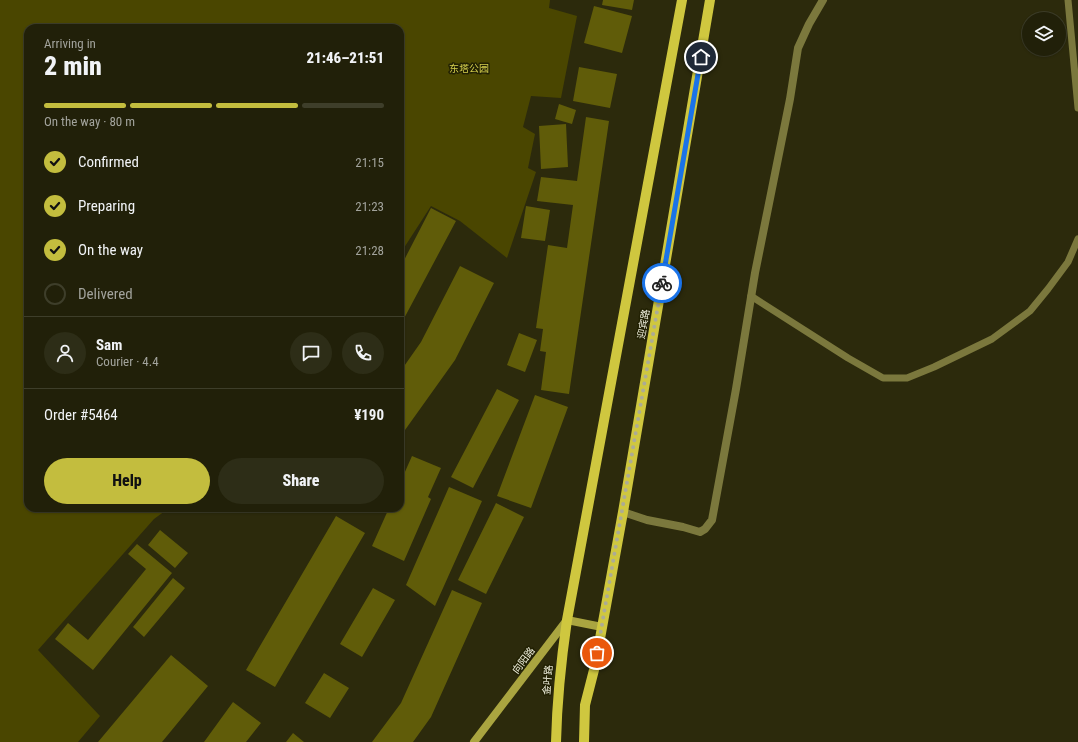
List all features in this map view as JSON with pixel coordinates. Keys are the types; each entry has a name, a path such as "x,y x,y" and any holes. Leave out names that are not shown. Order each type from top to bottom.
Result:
{"main road":[{"name":"迎宾路","path":"567,620 682,0"},
{"name":"迎宾路","path":"602,628 710,0"},
{"path":"567,620 602,628 595,666 585,705 584,742"},
{"name":"向阳路","path":"474,742 567,620"},
{"name":"金叶路","path":"556,742 559,675 567,620"}],"street":[{"path":"623,512 647,520 700,532 706,529 712,520 751,296 790,99 798,48 808,24 823,0"}],"lane":[{"path":"1068,0 1078,108"},
{"path":"751,296 848,358 883,378 907,378 934,367 992,339 1030,311 1068,262 1078,239"}],"green space":[{"name":"东塔公园","path":"0,0 550,0 549,8 577,16 561,98 531,96 523,127 535,134 528,168 536,172 507,258 460,221 431,206 404,248 404,24 24,24 24,512 164,512 154,519 38,650 100,716 78,742 0,742"}],"building":[{"path":"603,0 634,0 632,10 602,5"},
{"path":"594,6 632,16 622,53 584,43"},
{"path":"579,67 617,74 610,108 573,101"},
{"path":"559,104 576,110 572,124 555,119"},
{"path":"586,117 609,121 569,394 541,390 546,352 540,351 543,329 536,328 548,245 567,248 573,205 537,201 541,177 577,181"},
{"path":"566,124 568,167 541,169 539,126"},
{"path":"526,206 550,210 545,241 521,238"},
{"path":"431,208 456,221 404,318 404,260"},
{"path":"460,266 494,283 455,360 404,431 404,366 421,342"},
{"path":"519,333 537,340 525,372 507,365"},
{"path":"497,389 519,400 473,488 451,477"},
{"path":"535,395 568,407 531,508 497,496"},
{"path":"412,456 441,468 428,497 431,499 404,561 372,546 387,512 404,512 404,474"},
{"path":"449,487 482,501 435,606 406,585"},
{"path":"496,503 524,517 486,594 458,580"},
{"path":"336,516 365,533 275,687 246,670"},
{"path":"160,530 188,553 175,568 148,545"},
{"path":"137,544 172,573 93,670 55,639 68,623 88,640 146,569 128,554"},
{"path":"173,578 185,588 144,637 133,627"},
{"path":"373,588 395,600 362,657 340,644"},
{"path":"452,590 482,603 431,717 413,742 372,742 401,703"},
{"path":"171,655 208,686 162,742 98,742"},
{"path":"324,673 349,688 330,718 305,703"},
{"path":"233,702 261,723 246,742 204,742"},
{"path":"293,733 304,742 286,742"}],"way so far":[{"path":"597,653 623,512 662,283"}],"route":[{"path":"662,283 701,57"}]}
